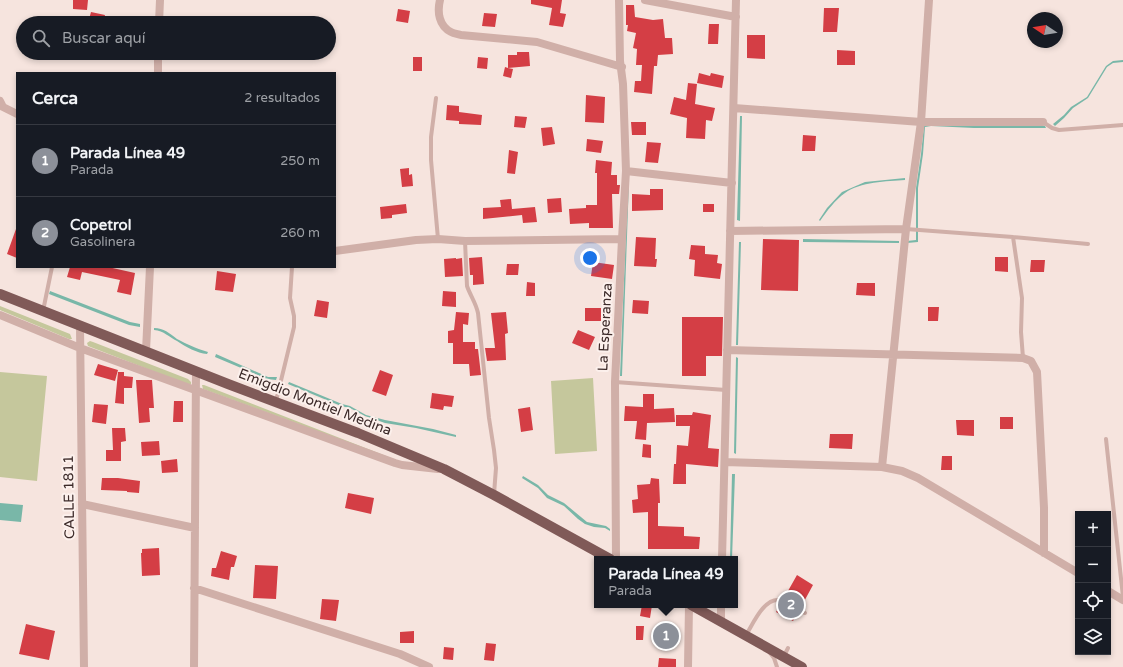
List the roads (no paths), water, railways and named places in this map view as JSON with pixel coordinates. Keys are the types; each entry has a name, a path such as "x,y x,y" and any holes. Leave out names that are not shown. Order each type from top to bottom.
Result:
{"main road":[{"name":"Emigdio Montiel Medina","path":"0,294 358,433 444,469 605,556"},
{"path":"695,608 763,645 786,652 802,667"}],"street":[{"path":"160,0 160,16"},
{"path":"440,0 438,6 439,17 443,26 452,33 537,42 622,67"},
{"name":"La Esperanza","path":"616,556 615,382 626,171 623,84 622,67 620,61 619,0"},
{"path":"644,0 736,17"},
{"path":"722,556 736,0"},
{"path":"882,467 906,229 921,122 930,0"},
{"path":"158,60 158,72"},
{"path":"0,101 3,107 16,114"},
{"path":"734,108 921,122 1043,122"},
{"path":"626,171 732,183"},
{"path":"730,231 906,229"},
{"path":"336,252 416,240 438,239 622,239"},
{"path":"146,351 150,268"},
{"path":"0,315 80,348 395,464 444,469"},
{"name":"CALLE 1811","path":"80,326 85,667"},
{"path":"728,350 1023,358 1031,361 1037,372 1044,508 1044,553"},
{"path":"194,667 196,371"},
{"path":"725,462 882,467 902,471 918,478 1075,571"},
{"path":"82,504 194,528"},
{"path":"194,588 400,654 429,667"},
{"path":"1111,593 1123,599"},
{"path":"688,667 690,608"},
{"path":"721,608 721,622"}],"lane":[{"path":"436,98 431,137 431,160 438,239"},
{"path":"1043,122 1052,128 1059,130 1123,125"},
{"path":"906,229 1013,236 1088,244"},
{"path":"1013,236 1022,298 1021,332 1023,358"},
{"path":"465,240 467,286 477,306 489,418 494,450 496,468 494,495"},
{"path":"43,311 52,268"},
{"path":"276,402 294,322 290,298 292,268"},
{"path":"615,382 726,390"},
{"path":"1106,439 1123,599"},
{"path":"746,635 765,604 772,601 780,600 804,613"},
{"path":"763,645 774,658 777,667"}],"water":[{"path":"1123,60 1123,62 1113,63 1107,67 1088,98 1073,108 1055,126 1053,124 1071,107 1087,97 1106,66 1113,61"},
{"path":"740,116 742,116 740,221 737,220"},
{"path":"924,125 1045,126 1046,128 925,127 918,188 918,242 907,243 907,241 916,240 916,188"},
{"path":"905,178 905,180 866,184 851,189 838,199 820,221 819,220 827,208 842,192 865,182"},
{"path":"628,181 622,376 620,376"},
{"path":"803,239 899,241 899,243 803,242"},
{"path":"739,242 741,242 738,345 736,345"},
{"path":"50,291 130,322 140,324 140,327 129,325 49,294"},
{"path":"154,328 164,330 181,341 208,352 207,354 192,349 164,333 154,330"},
{"path":"216,354 268,377 277,377 276,380 267,379 215,357"},
{"path":"736,357 738,358 736,454 734,453"},
{"path":"289,382 350,406 366,415 433,429 456,435 456,437 385,423 288,384"},
{"path":"732,474 735,474 732,556 730,556"},
{"path":"523,476 538,485 548,495 564,503 587,522 606,526 610,529 610,531 605,528 585,524 564,506 547,498 538,488 522,478"},
{"path":"0,503 23,505 21,522 0,520"}],"place":[{"name":"Copetrol","path":"791,605"},
{"name":"Parada Línea 49","path":"666,636"}]}
